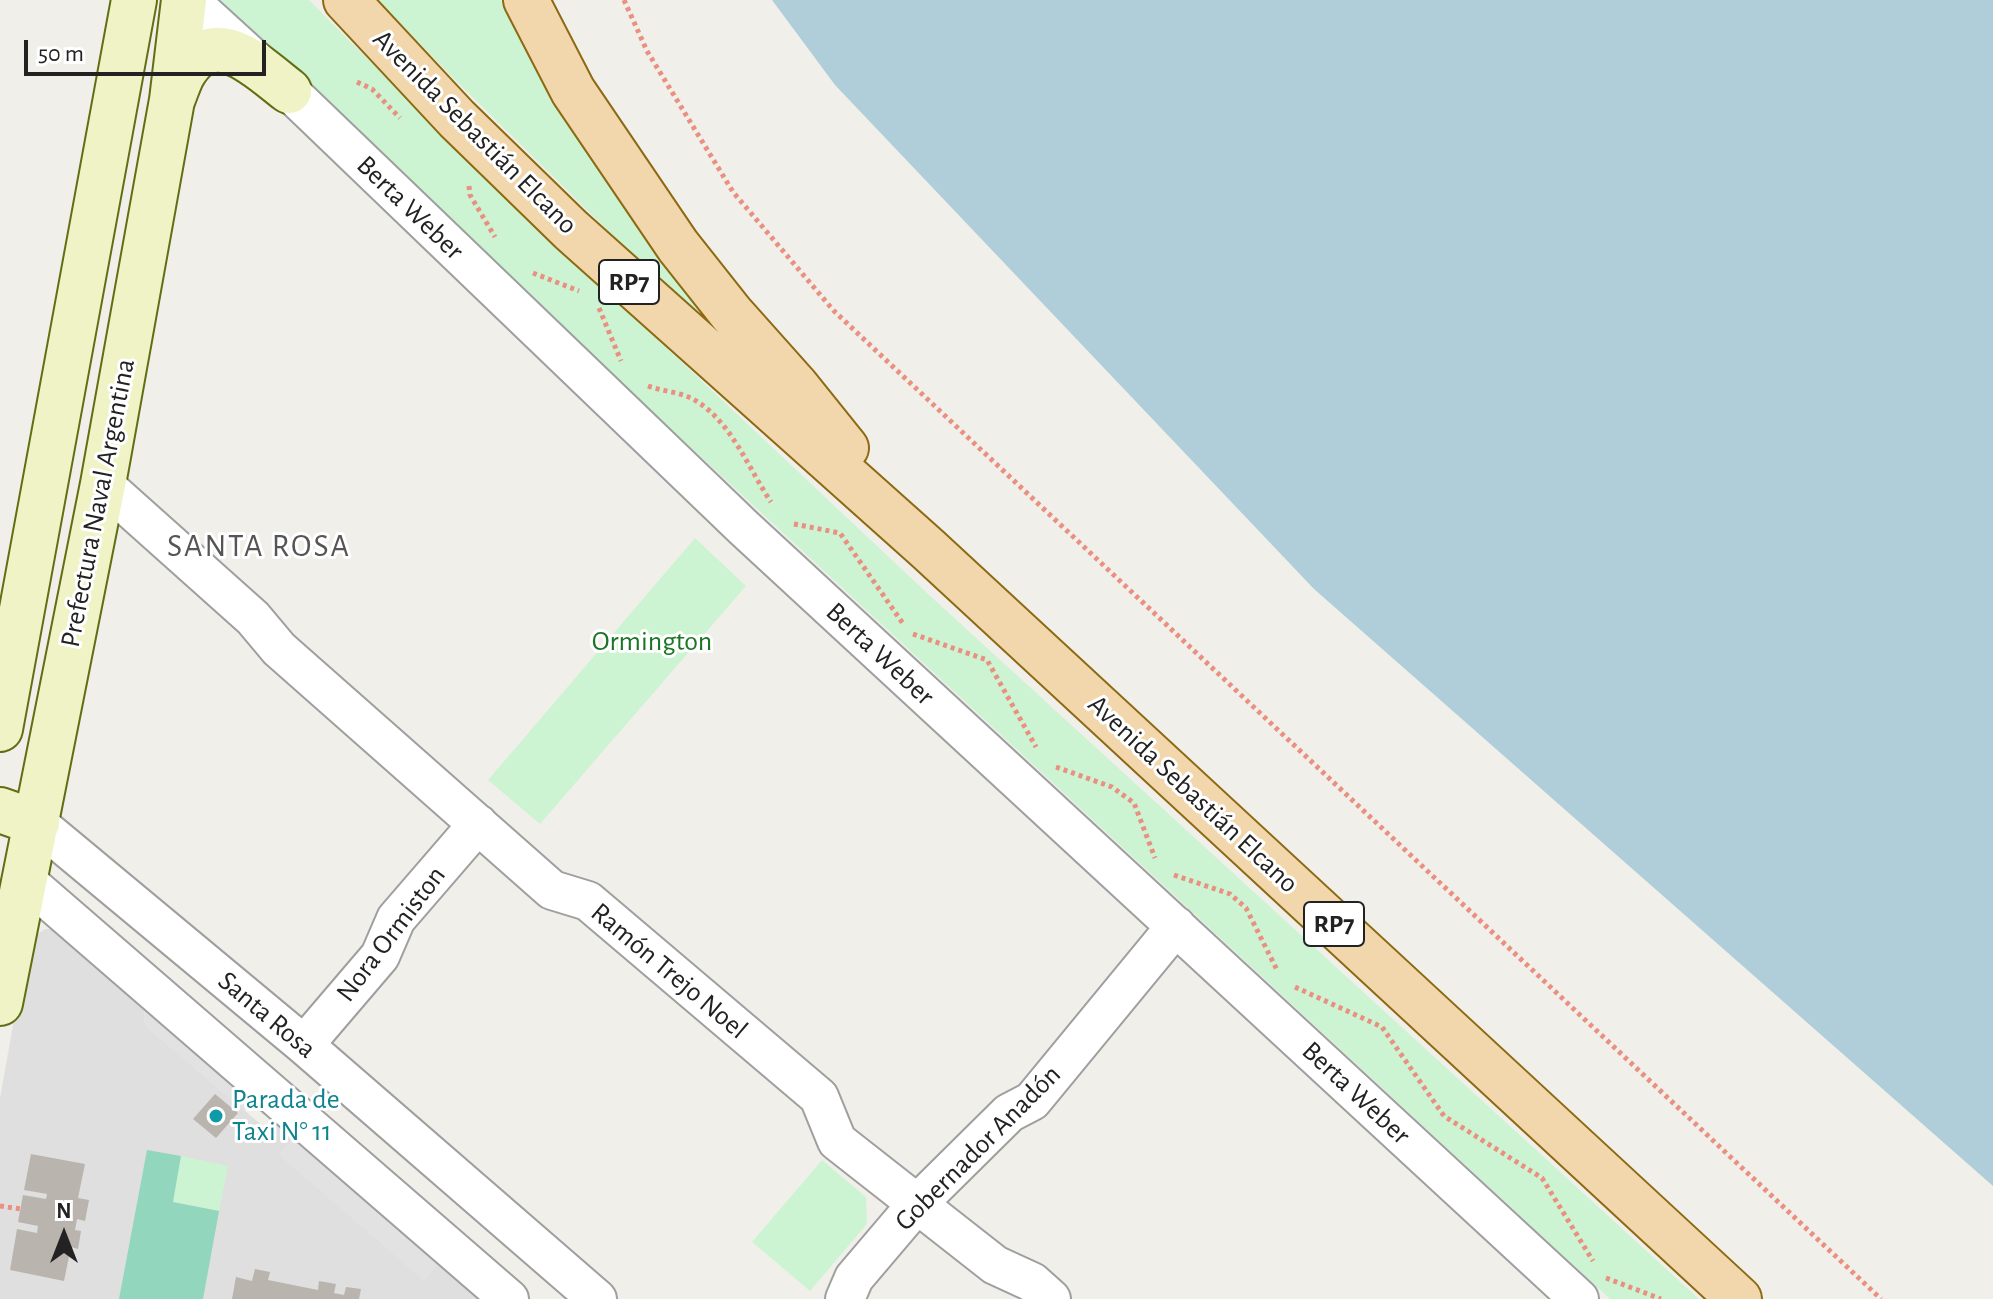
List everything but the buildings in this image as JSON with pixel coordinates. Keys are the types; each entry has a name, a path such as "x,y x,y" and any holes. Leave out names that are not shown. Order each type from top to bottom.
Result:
{"main road":[{"name":"Prefectura Naval Argentina","path":"0,729 134,0"},
{"name":"Prefectura Naval Argentina","path":"0,1003 19,817 103,484 172,100 186,0"},
{"name":"Avenida Sebastián Elcano","path":"346,0 457,119 571,230 928,549 1739,1299"},
{"name":"Avenida Sebastián Elcano","path":"526,0 573,91 678,246 928,549"},
{"path":"172,100 186,69 198,57 213,51 229,50 244,57 289,91"}],"street":[{"name":"Berta Weber","path":"186,0 289,91 744,528 1176,926 1591,1288"},
{"name":"Ramón Trejo Noel","path":"103,484 253,618 279,649 552,890 588,901 819,1097 837,1141 995,1265 1032,1282 1051,1299"},
{"name":"Santa Rosa","path":"19,817 304,1045 597,1299"},
{"name":"Nora Ormiston","path":"304,1045 380,956 396,919 478,824"},
{"name":"Santa Rosa","path":"11,873 509,1299"},
{"name":"Gobernador Anadón","path":"845,1299 854,1278 916,1205 1009,1113 1032,1101 1176,926"}],"path":[{"path":"624,0 647,51 733,192 834,311 1881,1299"},
{"path":"357,82 372,89 403,120"},
{"path":"469,182 470,195 499,244"},
{"path":"526,269 585,294"},
{"path":"593,302 601,310 623,365"},
{"path":"640,380 650,387 687,396 714,415 736,444 776,510"},
{"path":"785,522 840,533 909,633 987,660 1038,751"},
{"path":"1045,763 1124,794 1134,803 1156,861"},
{"path":"1165,868 1175,875 1230,894 1246,908 1282,981 1382,1027 1444,1116 1542,1178 1595,1264"},
{"path":"0,1206 21,1209"},
{"path":"1591,1288 1661,1299"}],"shaded area":[{"path":"45,929 54,929 144,1005 145,1025 265,1128 274,1119 295,1136 280,1155 424,1280 440,1262 484,1299 0,1299 0,1098 27,947 31,939"},
{"path":"144,1005 247,1095 245,1112 145,1025"},
{"path":"295,1136 440,1262 424,1281 279,1155"}],"green space":[{"path":"217,0 309,0 485,177 927,593 1699,1299 1610,1299 225,16"},
{"path":"378,0 501,0 577,131 723,338 720,341"},
{"name":"Ormington","path":"695,538 746,586 540,824 488,780"},
{"path":"147,1150 181,1156 173,1202 219,1211 203,1299 119,1299"},
{"path":"181,1156 228,1166 219,1211 172,1202"},
{"path":"822,1160 866,1197 867,1224 810,1291 752,1242"}],"water":[{"path":"772,0 1993,0 1993,1186 1314,589 835,85"}],"place":[{"name":"Parada de Taxi N° 11","path":"216,1116"}],"district":[{"name":"SANTA ROSA","path":"259,546"}]}
